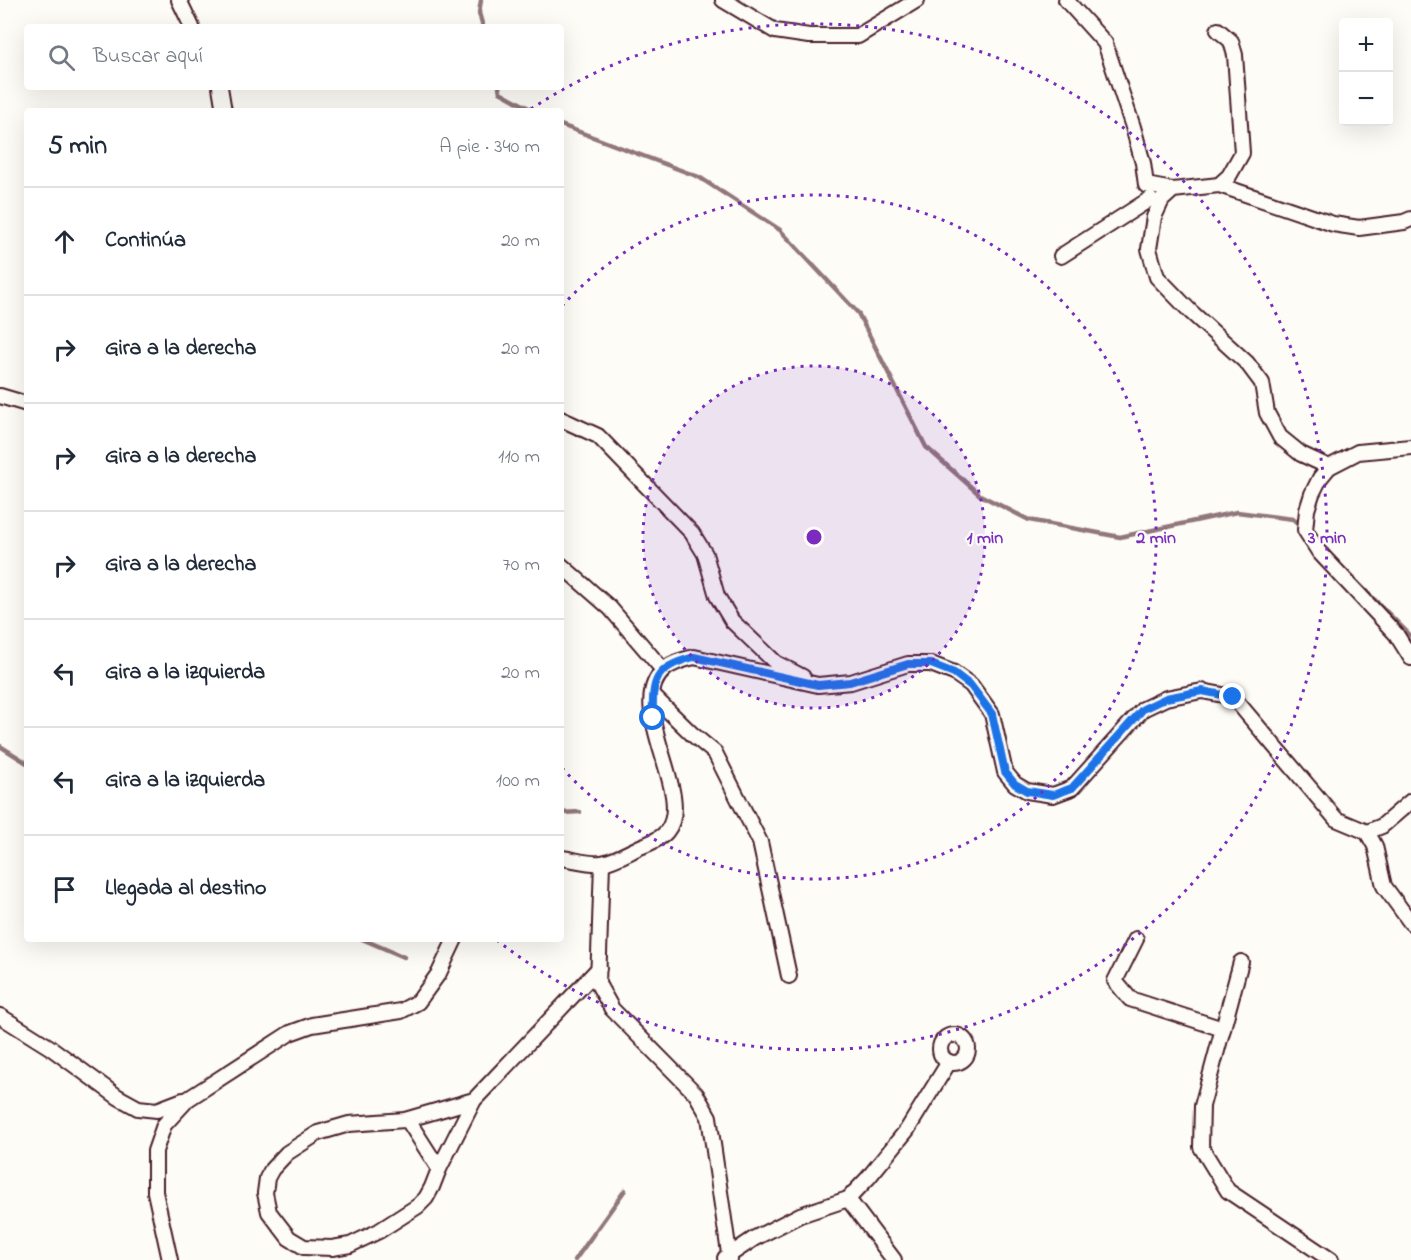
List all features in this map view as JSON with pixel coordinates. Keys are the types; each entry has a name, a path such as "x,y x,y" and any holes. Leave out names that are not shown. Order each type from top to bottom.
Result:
{"street":[{"path":"179,0 191,24"},
{"path":"723,0 775,31 809,36 858,36 917,0"},
{"path":"1066,0 1106,43 1143,163 1154,217"},
{"path":"1218,30 1231,41 1235,55 1242,153 1230,176 1219,184"},
{"path":"220,90 224,108"},
{"path":"1146,185 1173,190 1219,184 1333,224 1359,228 1411,219"},
{"path":"1173,190 1162,200 1154,217 1149,249 1157,277 1191,312 1247,363 1262,384 1267,414 1280,437 1302,454 1329,467"},
{"path":"1061,256 1150,199"},
{"path":"0,396 24,403"},
{"path":"564,420 598,436 692,533 705,554 717,596 732,621 777,663 818,685"},
{"path":"1411,447 1358,452 1329,467 1320,477 1312,494 1307,510 1305,530 1319,552 1396,634 1411,658"},
{"path":"564,567 610,608 663,670"},
{"path":"564,858 602,863 666,833 673,821 675,805 653,718 652,695 655,682 663,670 675,662 694,657 818,685 850,682 908,664 931,664 954,673 971,686 992,714 1005,772 1015,784 1027,791 1053,795 1072,788 1143,709 1166,698 1202,691 1233,697 1336,819 1367,832 1375,846 1384,886 1411,923"},
{"path":"652,695 715,753 760,842 789,976"},
{"path":"1367,832 1382,826 1411,801"},
{"path":"602,863 598,984 612,1008 696,1094 710,1117 728,1258 755,1238 800,1215 848,1199 907,1130 949,1062"},
{"path":"1136,939 1115,981 1130,999 1223,1029"},
{"path":"0,1016 51,1048 118,1097 138,1108 157,1110 188,1098 290,1033 312,1025 401,1011 418,1002 440,973 454,942"},
{"path":"1241,962 1202,1106 1202,1147 1228,1191 1331,1260"},
{"path":"474,1100 405,1120 349,1124 318,1133 287,1153 267,1178 267,1207 276,1223 290,1238 304,1247 332,1248 350,1245 394,1222 418,1206 426,1198 474,1100 599,968"},
{"path":"170,1260 155,1192 155,1151 164,1125 188,1098"},
{"path":"405,1120 439,1169"},
{"path":"848,1199 894,1260"}],"waterway":[{"path":"481,0 479,13 482,24"},
{"path":"500,90 529,108"},
{"path":"564,126 699,177 780,230 858,313 926,447 980,495 1029,520 1120,537 1237,512 1293,519 1303,528"},
{"path":"1347,572 1411,636"},
{"path":"0,746 24,761"},
{"path":"564,813 580,812"},
{"path":"369,942 404,957"},
{"path":"575,1260 625,1190"}],"route":[{"path":"653,718 652,695 655,682 663,670 675,662 694,657 818,685 850,682 908,664 931,664 954,673 971,686 992,714 1005,772 1015,784 1027,791 1053,795 1072,788 1143,709 1166,698 1202,691 1233,697"}]}
